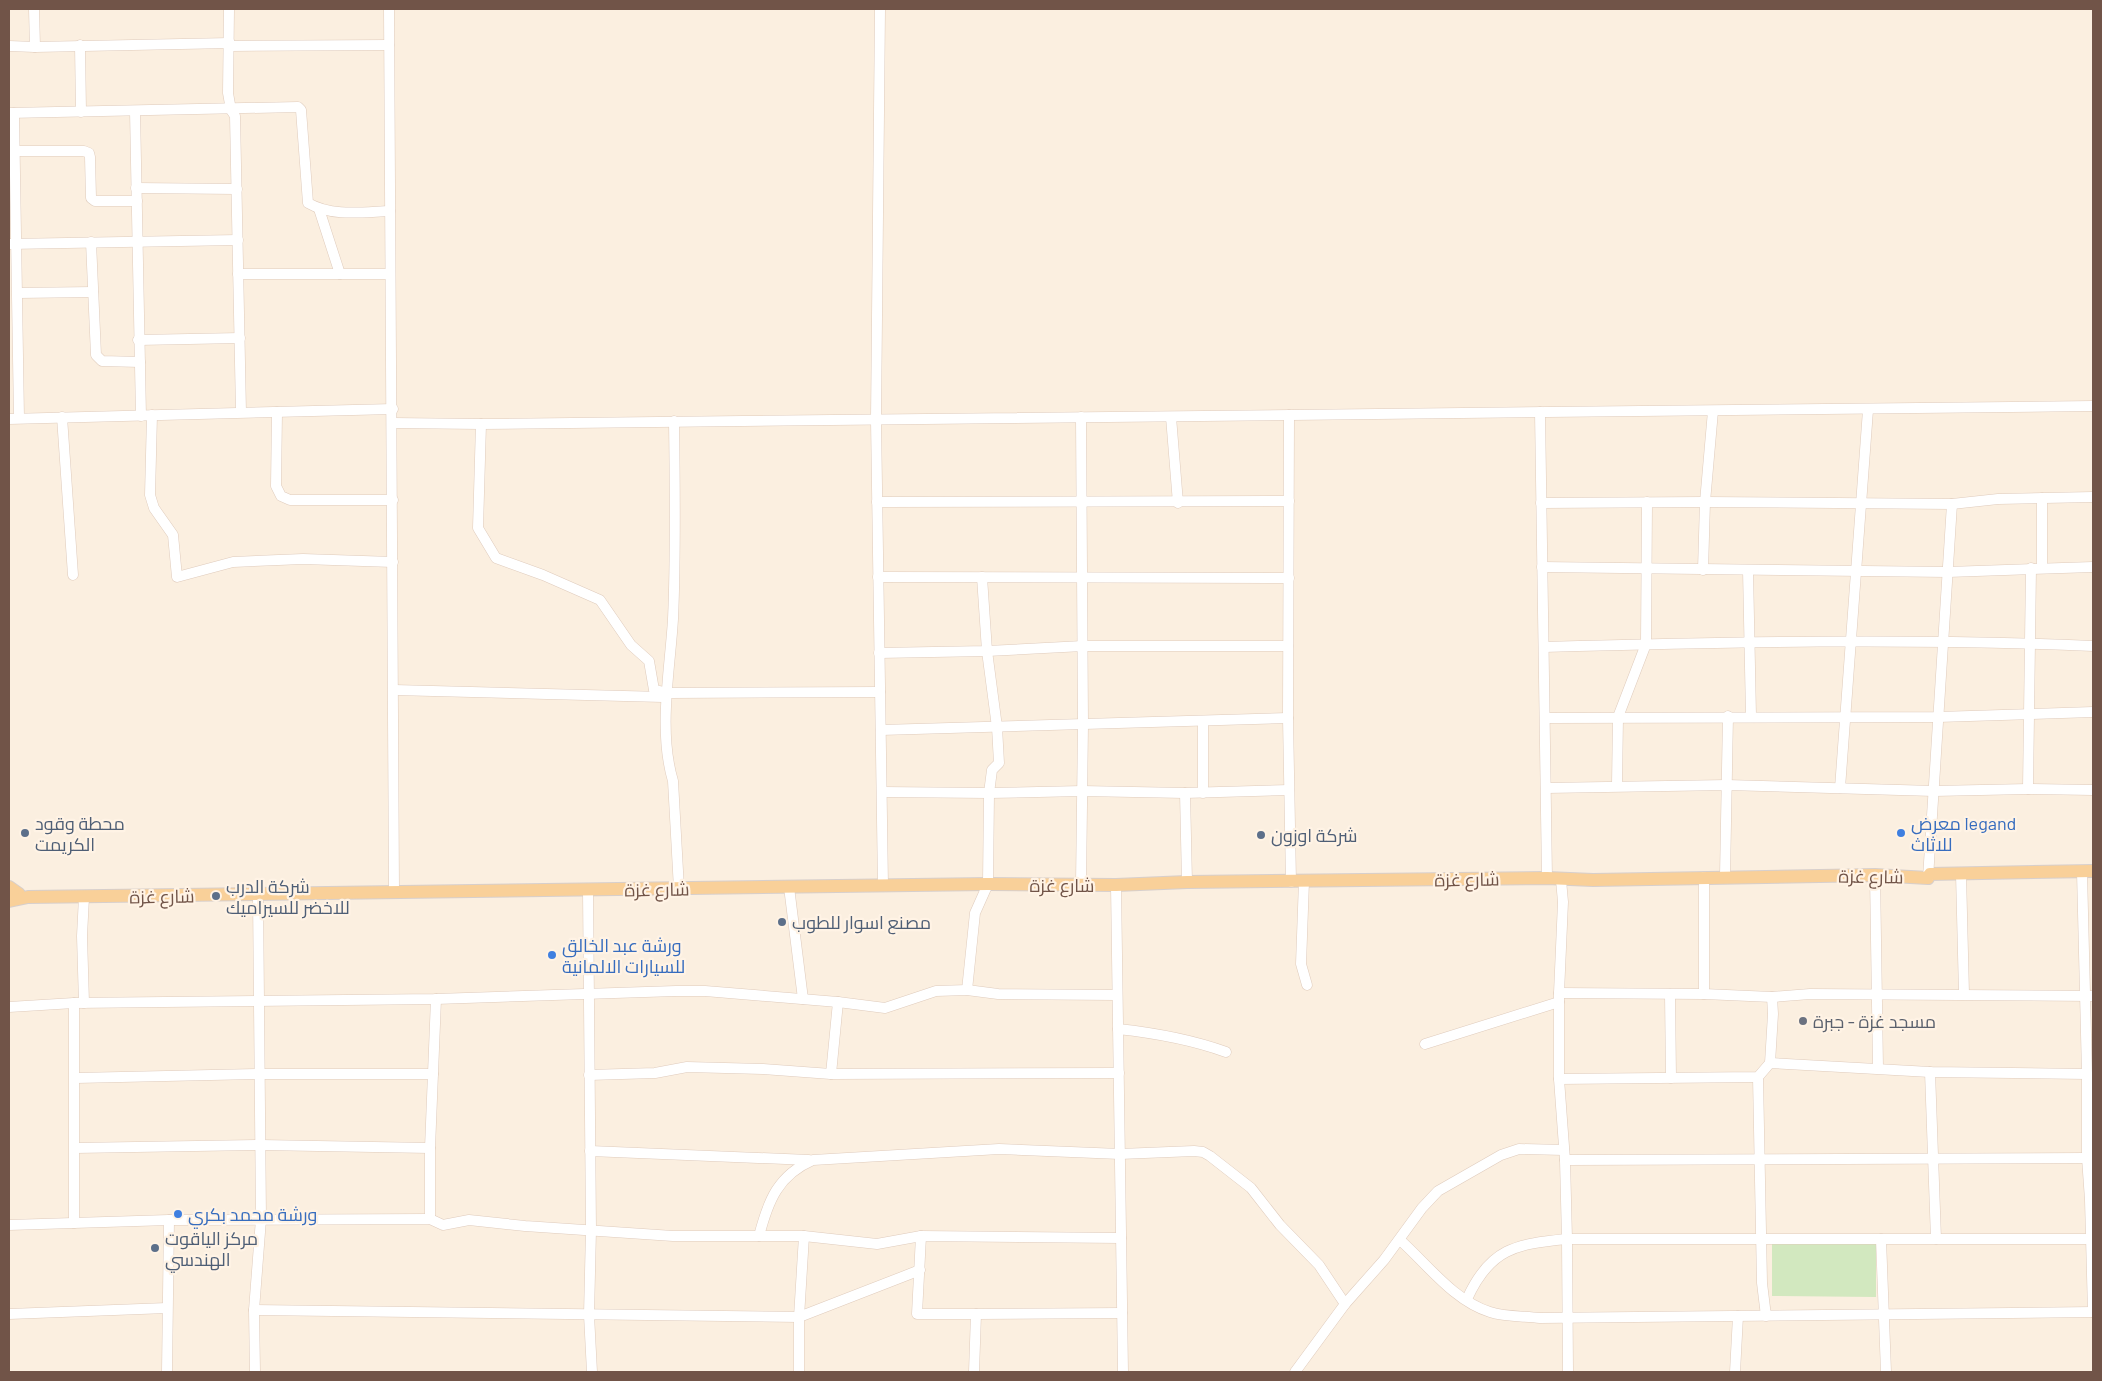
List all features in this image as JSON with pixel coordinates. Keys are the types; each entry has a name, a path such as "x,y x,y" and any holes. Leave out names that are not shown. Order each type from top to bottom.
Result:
{"main road":[{"name":"شارع غزة","path":"14,894 84,897 988,884 1116,885 1187,882 1547,878 1561,880 1725,876 1875,875 1928,878 1930,874 2088,872"}],"street":[{"path":"34,9 35,47"},
{"path":"230,9 228,93 231,110 235,116 241,412"},
{"path":"389,9 390,274 393,423 394,892"},
{"path":"880,9 876,420 883,886"},
{"path":"80,45 81,112"},
{"path":"9,46 389,45"},
{"path":"390,211 350,212 319,209 308,203 301,110 298,107 231,110 12,113 15,151 13,244 18,293 14,419 392,409"},
{"path":"135,111 140,416"},
{"path":"15,151 84,151 89,153 90,198 95,200 137,201"},
{"path":"136,188 237,189"},
{"path":"319,209 340,274"},
{"path":"13,244 137,240 238,240"},
{"path":"91,242 96,356 102,361 140,362"},
{"path":"238,274 390,274"},
{"path":"18,293 93,292"},
{"path":"138,340 240,338"},
{"path":"393,423 481,424 2093,406"},
{"path":"1840,788 1868,410"},
{"path":"1703,570 1705,502 1713,411"},
{"path":"277,412 276,486 281,496 290,500 393,500"},
{"path":"1540,412 1547,878"},
{"path":"152,415 150,495 154,508 173,535 177,577 233,562 303,559 393,562"},
{"path":"1289,415 1289,790 1301,932 1301,964 1307,985"},
{"path":"62,417 73,575"},
{"path":"1081,417 1080,502 1083,724 1081,885"},
{"path":"1171,417 1178,502"},
{"path":"674,421 674,561 667,736 668,764 674,781 679,889"},
{"path":"481,424 478,528 496,558 543,575 600,600 631,646 649,661 654,690 668,695"},
{"path":"1541,502 1861,502 1952,504 1998,499 2093,497"},
{"path":"2028,789 2030,643 2042,498"},
{"path":"877,502 1289,501"},
{"path":"1618,785 1618,717 1646,644 1647,502"},
{"path":"1928,878 1952,504"},
{"path":"1542,567 1948,572 2036,568 2093,568"},
{"path":"1748,570 1751,716"},
{"path":"878,577 1289,578"},
{"path":"967,990 974,913 988,884 989,794 992,770 999,763 997,727 987,651 982,577"},
{"path":"1544,647 1851,641 2030,643 2093,646"},
{"path":"880,653 987,651 1082,646 1288,646"},
{"path":"394,690 668,695 880,692"},
{"path":"1544,718 1728,716 1938,717 2093,712"},
{"path":"1725,876 1728,716"},
{"path":"881,730 1288,718"},
{"path":"1203,793 1204,721"},
{"path":"1546,788 1727,784 1934,791 2093,790"},
{"path":"882,792 989,794 1082,791 1203,793 1289,790"},
{"path":"1185,793 1187,882"},
{"path":"1400,1240 1421,1259 1441,1282 1478,1308 1492,1313 1540,1318 2093,1312 2092,1200 2087,1158 2088,872"},
{"path":"1961,874 1964,994"},
{"path":"1875,875 1878,1068"},
{"path":"1704,877 1704,994"},
{"path":"1561,880 1563,902 1559,998 1559,1079 1568,1239 1568,1372"},
{"path":"1116,885 1123,1372"},
{"path":"789,887 803,999"},
{"path":"588,890 591,1230 589,1315 592,1372"},
{"path":"255,1372 254,1310 261,1219 258,895"},
{"path":"74,1223 76,1078 84,897"},
{"path":"9,1007 79,1003 436,999 705,991 838,1002 885,1008 936,991 967,990 998,994 1117,995"},
{"path":"1425,1044 1559,998 1670,994 1772,997 1810,994 2089,995"},
{"path":"1670,994 1671,1078"},
{"path":"1766,1316 1762,1284 1763,1238 1758,1078 1770,1063 1773,1014 1772,997"},
{"path":"430,1219 430,1148 436,999"},
{"path":"831,1074 838,1002"},
{"path":"1118,1029 1159,1033 1198,1042 1226,1052"},
{"path":"1770,1063 1930,1072 2087,1074"},
{"path":"589,1075 655,1073 687,1067 763,1069 831,1074 1119,1073"},
{"path":"1930,1072 1936,1238"},
{"path":"76,1078 261,1074 433,1074"},
{"path":"1559,1079 1758,1078"},
{"path":"75,1148 261,1145 430,1148"},
{"path":"590,1151 813,1160 999,1149 1120,1154 1203,1152 1250,1188 1280,1225 1319,1265 1345,1304"},
{"path":"1295,1372 1345,1304 1400,1240 1422,1208 1438,1190 1501,1155 1519,1150 1564,1155 1761,1159 2087,1158"},
{"path":"759,1236 766,1207 776,1190 797,1167 813,1160"},
{"path":"9,1225 169,1220 430,1219 443,1225 469,1220 525,1226 673,1236 804,1236 877,1244 920,1236 1121,1238"},
{"path":"167,1372 169,1220"},
{"path":"799,1372 799,1317 804,1236"},
{"path":"920,1236 918,1314 1122,1314"},
{"path":"1880,1238 1886,1372"},
{"path":"1467,1299 1474,1284 1487,1268 1507,1250 1528,1243 1568,1239 2091,1239"},
{"path":"254,1310 799,1317 920,1270"},
{"path":"9,1314 167,1308"},
{"path":"974,1372 976,1314"},
{"path":"1734,1372 1738,1316"}],"green space":[{"path":"1772,1241 1876,1242 1876,1297 1772,1296"}],"place":[{"name":"محطة وقود الكريمت","path":"25,833"},
{"name":"معرض legand للاثاث","path":"1901,833"},
{"name":"شركة اوزون","path":"1261,835"},
{"name":"شركة الدرب للاخضر للسيراميك","path":"216,896"},
{"name":"مصنع اسوار للطوب","path":"782,922"},
{"name":"ورشة عبد الخالق للسيارات الالمانية","path":"552,955"},
{"name":"مسجد غزة - جبرة","path":"1803,1021"},
{"name":"ورشة محمد بكري","path":"178,1214"},
{"name":"مركز الياقوت الهندسي","path":"155,1248"}]}
